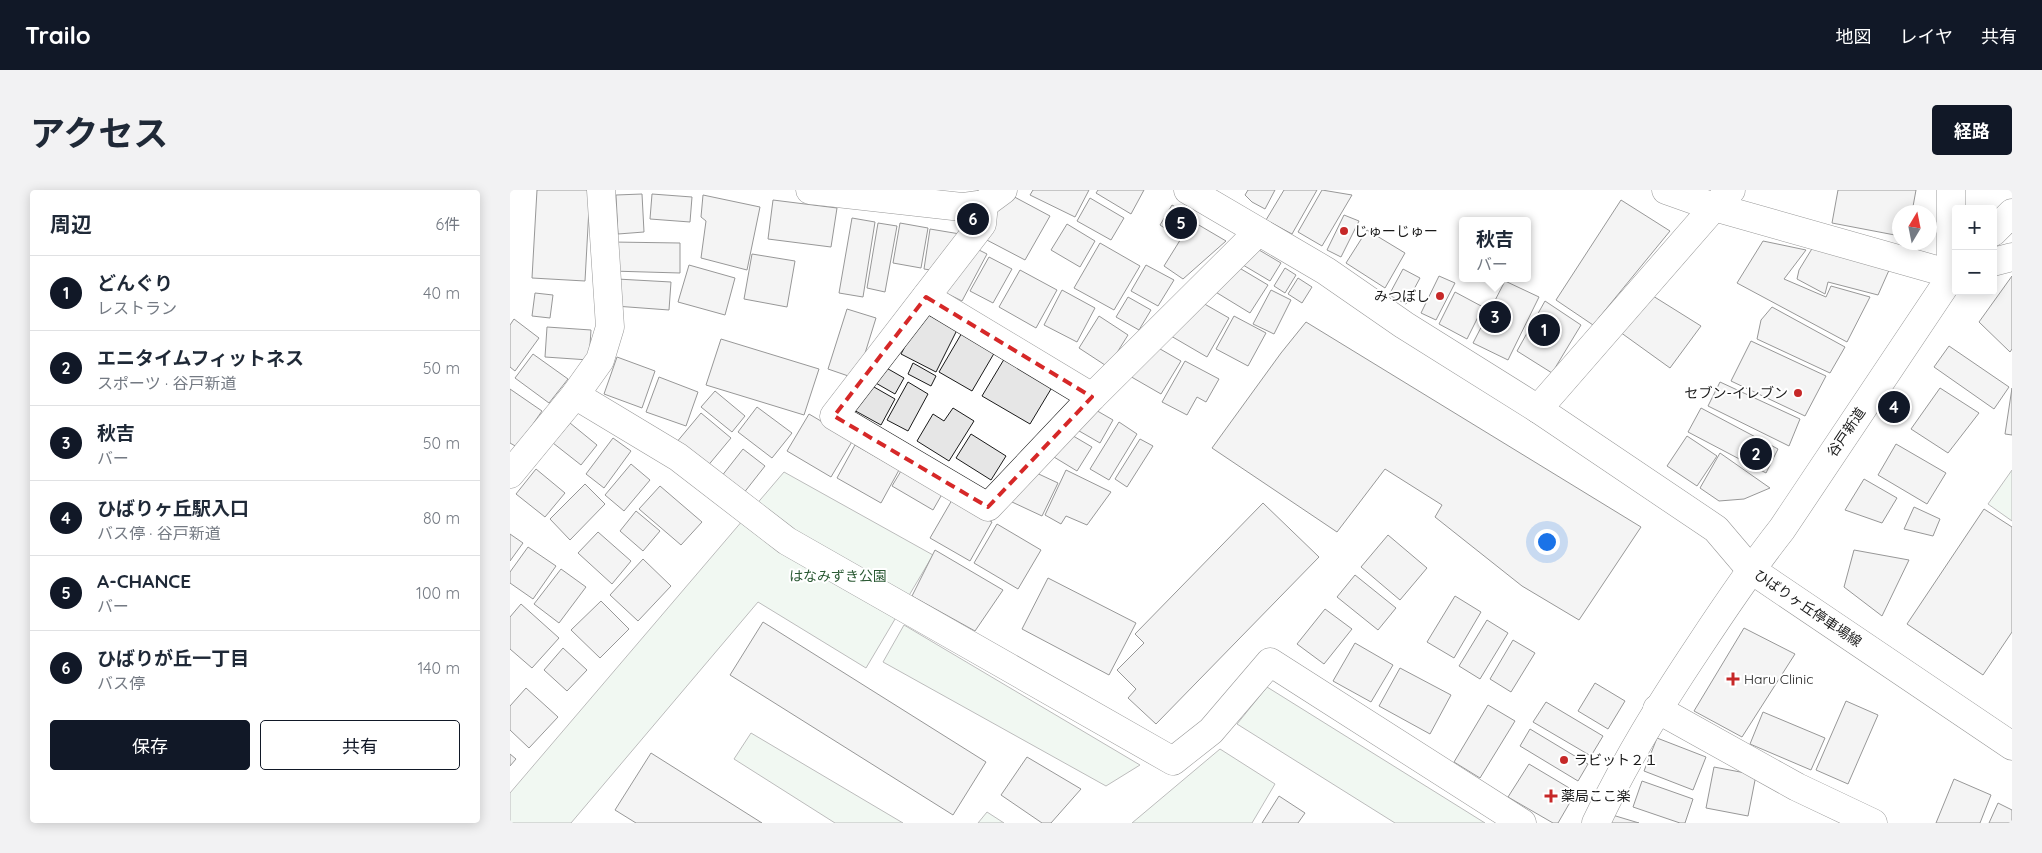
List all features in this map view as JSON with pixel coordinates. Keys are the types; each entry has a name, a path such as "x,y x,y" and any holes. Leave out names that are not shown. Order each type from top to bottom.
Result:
{"street":[{"path":"510,474 575,395 600,360 610,327 601,190"},
{"path":"810,190 962,206 994,197"},
{"path":"1188,190 1326,271 1404,326 1538,410 1716,529 1750,569"},
{"path":"1666,190 1722,198 1952,271"},
{"path":"1951,190 1953,250"},
{"path":"994,197 982,224 834,416 988,507 1092,397 1258,232"},
{"path":"1538,410 1722,198"},
{"path":"1997,228 2012,213"},
{"path":"1997,261 2012,257"},
{"name":"谷戸新道","path":"1750,569 1782,529 1952,275"},
{"path":"926,297 1092,397"},
{"path":"575,395 678,457 787,541 1173,761 1211,731 1270,662 1522,823"},
{"name":"ひばりヶ丘停車場線","path":"1596,823 1657,709 1750,569 2012,746"},
{"path":"1657,709 1797,787 1873,823"}],"highlighted area":[{"path":"926,297 1092,397 988,507 834,416"}],"green space":[{"path":"2012,470 2012,521 1988,504"},
{"name":"はなみずき公園","path":"784,472 933,555 866,668 758,602 571,823 510,823 510,793"},
{"path":"904,625 1140,765 1106,786 883,662"},
{"path":"1267,687 1485,823 1395,823 1237,724"},
{"path":"751,733 903,823 835,823 734,759"},
{"path":"1220,749 1275,784 1252,823 1132,823"},
{"path":"987,812 1004,823 978,823"}],"building":[{"path":"537,190 590,190 585,281 532,278"},
{"path":"1033,190 1089,190 1075,217 1030,195"},
{"path":"1098,190 1144,190 1131,214 1096,193"},
{"path":"1248,190 1275,190 1265,209 1252,202 1245,195"},
{"path":"1284,190 1317,190 1292,234 1266,220"},
{"path":"1322,190 1352,195 1322,246 1298,232"},
{"path":"1838,190 1916,190 1913,205 1892,205 1892,234 1832,223"},
{"path":"1007,193 1050,216 1025,260 983,238"},
{"path":"642,194 644,232 618,234 616,195"},
{"path":"652,194 692,197 690,222 650,219"},
{"path":"703,195 760,207 747,270 701,258 706,221 701,217"},
{"path":"1090,198 1124,218 1111,240 1077,221"},
{"path":"773,200 837,208 831,247 768,239"},
{"path":"1621,200 1670,231 1593,325 1556,300"},
{"path":"1172,205 1191,216 1178,237 1160,225"},
{"path":"1344,215 1359,221 1341,257 1327,250"},
{"path":"852,218 875,222 863,297 839,293"},
{"path":"1192,221 1226,241 1183,279 1164,266"},
{"path":"878,223 897,226 885,292 867,288"},
{"path":"900,223 928,228 921,268 893,263"},
{"path":"1067,224 1095,241 1080,267 1051,250"},
{"path":"930,229 966,235 937,271 924,269"},
{"path":"1367,230 1405,253 1385,288 1346,263"},
{"path":"1763,241 1806,250 1784,279 1826,297 1831,286 1870,297 1847,342 1737,283"},
{"path":"612,242 680,243 680,273 611,271"},
{"path":"1100,243 1140,266 1114,310 1074,288"},
{"path":"1249,244 1281,263 1270,281 1238,262"},
{"path":"971,246 987,254 962,301 946,293"},
{"path":"1813,247 1890,268 1878,295 1828,282 1825,294 1797,279 1799,270"},
{"path":"752,254 795,261 787,307 744,299"},
{"path":"989,257 1012,269 993,303 970,291"},
{"path":"1231,263 1268,285 1250,313 1214,291"},
{"path":"689,265 735,278 725,315 678,302"},
{"path":"1146,265 1174,280 1158,306 1131,291"},
{"path":"1285,268 1296,275 1285,293 1274,286"},
{"path":"1403,269 1420,278 1406,304 1389,295"},
{"path":"1020,270 1057,290 1036,328 999,307"},
{"path":"1439,276 1455,283 1436,320 1421,313"},
{"path":"2012,276 2012,349 2010,352 1979,322"},
{"path":"1298,278 1312,287 1302,303 1288,294"},
{"path":"617,279 671,282 669,310 615,306"},
{"path":"1504,282 1539,297 1508,360 1473,343"},
{"path":"1062,290 1095,308 1077,342 1044,325"},
{"path":"1271,290 1291,300 1274,334 1253,324"},
{"path":"1455,292 1483,307 1467,339 1439,324"},
{"path":"535,293 553,295 550,318 532,316"},
{"path":"1653,296 1701,326 1670,368 1620,332"},
{"path":"1128,297 1151,310 1139,330 1116,317"},
{"path":"1194,298 1229,318 1207,357 1171,336"},
{"path":"1545,301 1581,325 1552,373 1517,351"},
{"path":"1772,307 1845,347 1830,373 1757,339 1761,320"},
{"path":"847,309 876,318 857,379 828,369"},
{"path":"923,312 957,330 936,372 901,354"},
{"path":"1099,316 1128,335 1108,367 1079,348"},
{"path":"1234,316 1266,333 1248,366 1216,349"},
{"path":"514,319 539,338 515,371 510,367 510,325"},
{"path":"1306,322 1641,527 1579,620 1522,586 1435,517 1442,505 1385,469 1337,532 1212,448 1281,353"},
{"path":"547,327 591,330 589,360 545,357"},
{"path":"963,331 996,350 972,391 939,372"},
{"path":"721,339 819,369 804,415 706,385"},
{"path":"1751,341 1826,376 1805,416 1731,381"},
{"path":"1148,342 1181,361 1161,394 1128,375"},
{"path":"1949,346 2009,387 1994,409 1934,367"},
{"path":"533,354 568,379 549,403 515,378"},
{"path":"1006,356 1054,384 1030,424 982,396"},
{"path":"617,357 655,371 642,408 604,394"},
{"path":"1185,361 1219,379 1206,402 1197,397 1187,415 1162,402"},
{"path":"913,363 936,376 931,386 908,374"},
{"path":"883,366 904,378 895,394 874,382"},
{"path":"659,377 698,392 686,426 646,412"},
{"path":"908,382 928,394 908,431 887,420"},
{"path":"1720,382 1800,419 1789,446 1708,406"},
{"path":"867,383 895,399 881,425 852,409"},
{"path":"1940,388 1979,413 1948,453 1911,429"},
{"path":"2012,388 2012,435 2005,434"},
{"path":"510,389 542,411 517,447 510,443"},
{"path":"715,391 745,416 732,432 701,407"},
{"path":"1087,405 1113,420 1100,443 1074,428"},
{"path":"757,407 792,433 772,458 738,432"},
{"path":"953,408 974,421 949,461 917,441 933,414 944,421"},
{"path":"1701,408 1778,449 1766,473 1688,432"},
{"path":"701,413 731,438 706,468 676,443"},
{"path":"809,414 853,440 831,477 787,451"},
{"path":"1119,422 1137,434 1109,480 1090,469"},
{"path":"570,423 597,445 581,465 553,443"},
{"path":"1063,430 1092,447 1077,471 1049,454"},
{"path":"971,434 1006,456 991,480 956,458"},
{"path":"1687,436 1717,456 1697,486 1667,466"},
{"path":"613,438 631,451 604,488 586,474"},
{"path":"1140,439 1153,446 1127,487 1115,479"},
{"path":"1896,444 1946,473 1927,504 1878,475"},
{"path":"855,445 899,470 881,503 837,478"},
{"path":"743,449 765,466 743,494 721,477"},
{"path":"1720,453 1770,488 1744,499 1719,501 1700,488"},
{"path":"631,464 650,480 624,511 605,495"},
{"path":"904,466 945,489 933,510 892,486"},
{"path":"536,469 565,493 545,517 516,494"},
{"path":"1028,469 1058,483 1042,516 1012,502"},
{"path":"1066,470 1111,492 1087,525 1066,516 1061,524 1045,515"},
{"path":"1864,479 1897,498 1882,523 1845,510"},
{"path":"585,484 605,504 570,540 550,519"},
{"path":"660,486 702,522 681,545 639,509"},
{"path":"952,500 992,522 970,561 930,538"},
{"path":"1263,503 1319,557 1156,724 1128,698 1136,689 1117,670 1144,643 1135,634"},
{"path":"1914,507 1940,519 1933,536 1904,529"},
{"path":"1984,509 2012,527 2012,632 1983,675 1907,624"},
{"path":"636,511 660,531 643,551 620,531"},
{"path":"997,524 1041,550 1018,589 974,563"},
{"path":"598,532 631,561 612,584 578,553"},
{"path":"510,534 523,543 510,561"},
{"path":"1388,535 1427,568 1400,600 1361,567"},
{"path":"528,547 556,566 533,599 510,583 510,572"},
{"path":"935,550 1003,590 975,631 912,596"},
{"path":"1854,550 1909,560 1882,616 1844,587"},
{"path":"643,559 671,586 638,621 610,595"},
{"path":"561,569 586,587 559,623 534,604"},
{"path":"1355,575 1396,608 1378,630 1337,597"},
{"path":"1048,578 1136,623 1109,675 1022,629"},
{"path":"1455,596 1481,612 1454,658 1427,642"},
{"path":"601,601 629,629 600,658 571,630"},
{"path":"521,604 559,638 532,668 510,649 510,617"},
{"path":"1325,609 1352,629 1324,664 1297,644"},
{"path":"1487,620 1508,633 1480,679 1459,666"},
{"path":"763,622 986,762 953,815 730,675"},
{"path":"1744,628 1795,654 1742,737 1694,711"},
{"path":"1513,640 1535,653 1511,692 1490,679"},
{"path":"1355,643 1393,665 1371,702 1333,681"},
{"path":"563,648 587,670 567,691 544,670"},
{"path":"1400,668 1451,695 1430,734 1379,706"},
{"path":"1595,683 1625,701 1608,729 1578,711"},
{"path":"526,688 558,717 529,748 510,730 510,706"},
{"path":"1846,701 1878,715 1848,784 1816,770"},
{"path":"1546,702 1603,736 1591,756 1533,722"},
{"path":"1488,705 1515,721 1480,778 1454,762"},
{"path":"1763,712 1825,738 1811,770 1750,744"},
{"path":"1530,729 1588,764 1578,781 1520,746"},
{"path":"1657,738 1706,757 1693,790 1644,771"},
{"path":"651,753 762,823 636,823 615,810"},
{"path":"510,754 516,759 510,766"},
{"path":"1027,757 1081,789 1051,823 1042,823 1001,795"},
{"path":"1529,764 1576,792 1558,823 1553,823 1508,797"},
{"path":"1714,767 1756,775 1748,816 1706,808"},
{"path":"1954,779 1991,795 1980,823 1936,823"},
{"path":"1642,781 1693,799 1685,823 1633,807"},
{"path":"1279,796 1305,813 1298,823 1262,823"},
{"path":"1998,803 2012,810 2012,823 1989,823"},
{"path":"1609,814 1639,823 1606,823"}],"place":[{"name":"ひばりが丘一丁目","path":"973,219"},
{"name":"A-CHANCE","path":"1181,223"},
{"name":"じゅーじゅー","path":"1344,231"},
{"name":"みつぼし","path":"1440,296"},
{"name":"秋吉","path":"1495,317"},
{"name":"どんぐり","path":"1544,330"},
{"name":"セブン-イレブン","path":"1798,393"},
{"name":"ひばりヶ丘駅入口","path":"1894,407"},
{"name":"エニタイムフィットネス","path":"1756,454"},
{"name":"Haru Clinic","path":"1733,679"},
{"name":"ラビット２１","path":"1564,760"},
{"name":"薬局ここ楽","path":"1551,796"}]}
